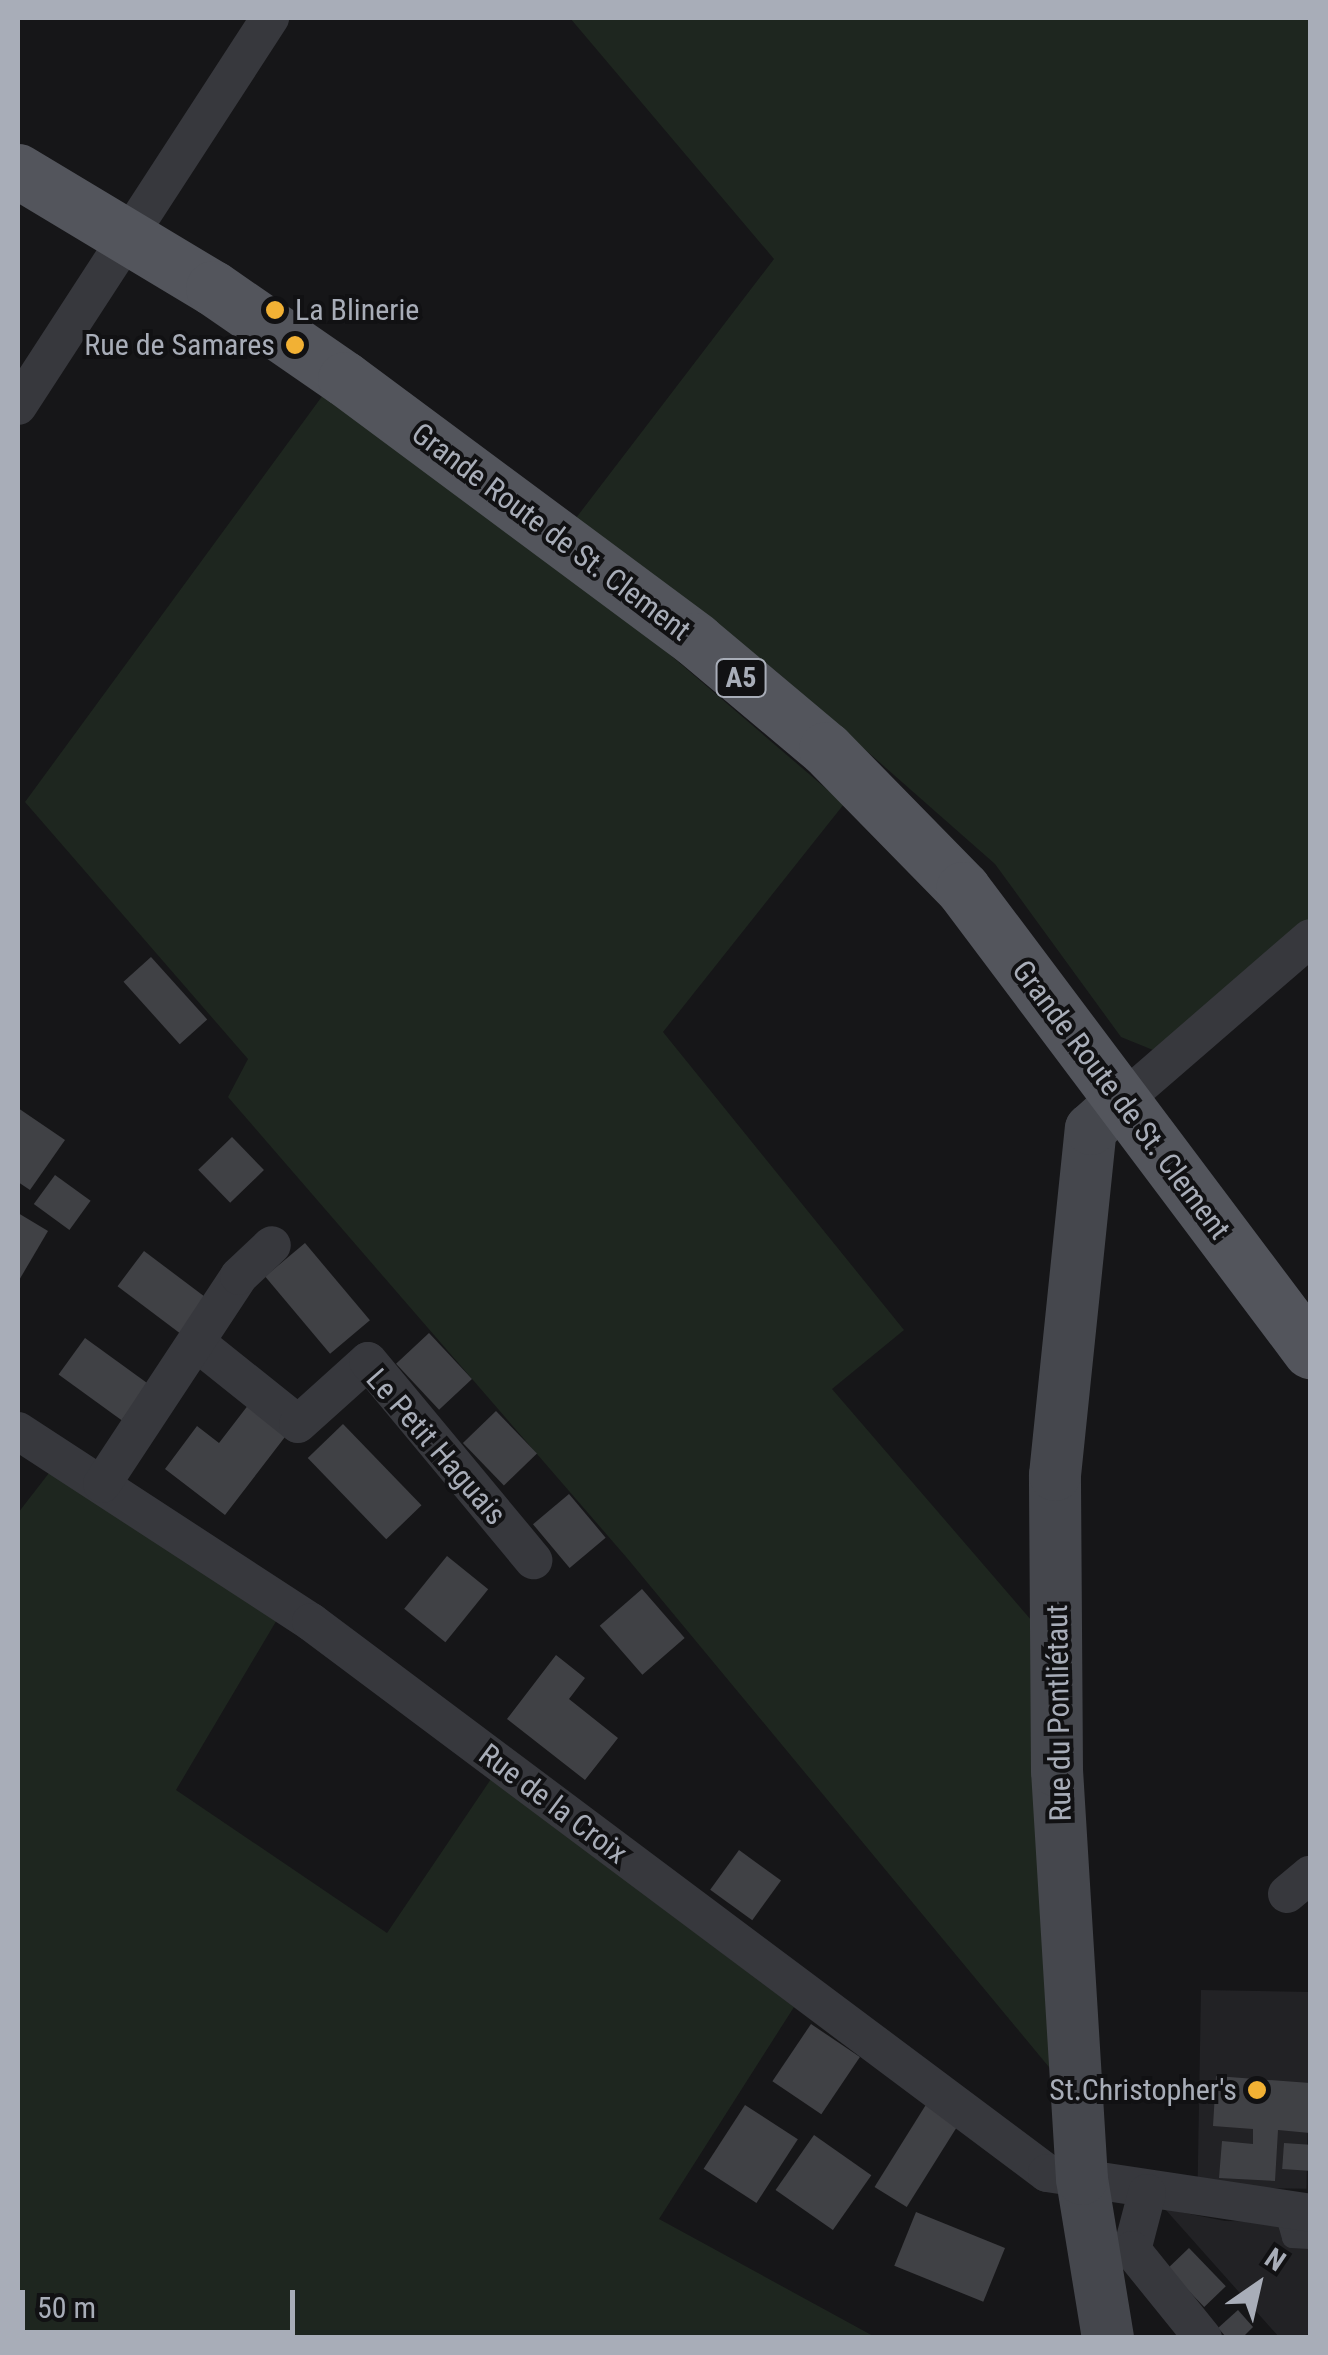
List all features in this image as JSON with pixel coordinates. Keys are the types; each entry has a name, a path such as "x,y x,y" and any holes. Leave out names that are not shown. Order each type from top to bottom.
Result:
{"main road":[{"name":"Grande Route de St. Clement","path":"18,171 230,299 510,498 826,749 963,889 1310,1351"},
{"name":"Rue du Pontliétaut","path":"1108,2338 1082,2179 1058,1772 1055,1475 1091,1130 1122,1102"}],"street":[{"path":"18,406 270,18"},
{"path":"1122,1102 1310,938"},
{"path":"102,1484 239,1276 272,1245"},
{"name":"Le Petit Haguais","path":"197,1343 298,1424 368,1361 532,1560"},
{"name":"Rue de la Croix","path":"18,1432 312,1622 1047,2173 1302,2222"},
{"path":"1147,2193 1132,2250 1203,2338"}],"shaded area":[{"path":"570,18 1310,18 1310,922 1153,1050 1121,1037 995,864 777,672 576,518 774,259"},
{"path":"323,395 661,647 844,804 663,1032 904,1330 832,1389 1032,1621 1063,2084 627,1558 228,1097 248,1059 25,802"},
{"path":"49,1473 278,1618 176,1790 387,1933 491,1779 794,2007 659,2219 875,2337 18,2337 18,1513"},
{"name":"St.Christopher's","path":"1201,1990 1310,1992 1307,2189 1198,2187"},
{"path":"1165,2209 1225,2221 1310,2222 1310,2337 1279,2337"}],"building":[{"path":"151,957 207,1019 180,1044 124,982"},
{"path":"18,1108 65,1140 30,1190 18,1182"},
{"path":"232,1137 264,1170 230,1203 198,1170"},
{"path":"55,1175 91,1201 69,1230 34,1204"},
{"path":"18,1213 48,1231 18,1282"},
{"path":"305,1243 370,1320 330,1354 265,1276"},
{"path":"144,1251 207,1299 181,1334 118,1286"},
{"path":"429,1333 472,1379 439,1410 396,1364"},
{"path":"85,1338 148,1384 122,1420 59,1374"},
{"path":"249,1404 288,1433 225,1515 165,1469 197,1426 219,1443"},
{"path":"496,1411 537,1453 504,1485 463,1443"},
{"path":"343,1424 421,1505 386,1539 308,1458"},
{"path":"569,1494 606,1538 570,1568 533,1524"},
{"path":"447,1556 488,1589 445,1642 404,1609"},
{"path":"642,1589 685,1638 642,1675 600,1626"},
{"path":"556,1655 585,1678 569,1699 618,1738 585,1780 507,1719"},
{"path":"739,1850 781,1881 752,1920 710,1890"},
{"path":"811,2024 860,2057 821,2114 772,2081"},
{"path":"1216,2076 1310,2083 1310,2133 1278,2130 1275,2181 1219,2178 1222,2141 1253,2144 1253,2129 1213,2126"},
{"path":"927,2103 959,2123 907,2207 875,2187"},
{"path":"745,2105 798,2139 756,2203 704,2169"},
{"path":"814,2135 871,2175 833,2230 776,2190"},
{"path":"1284,2143 1310,2145 1308,2171 1282,2169"},
{"path":"916,2212 1005,2248 983,2302 894,2266"},
{"path":"1189,2248 1226,2286 1204,2307 1167,2269"},
{"path":"1238,2310 1253,2327 1242,2338 1227,2338 1218,2328"}],"place":[{"name":"La Blinerie","path":"275,310"},
{"name":"Rue de Samares","path":"295,345"},
{"name":"St.Christopher's","path":"1257,2090"}]}
